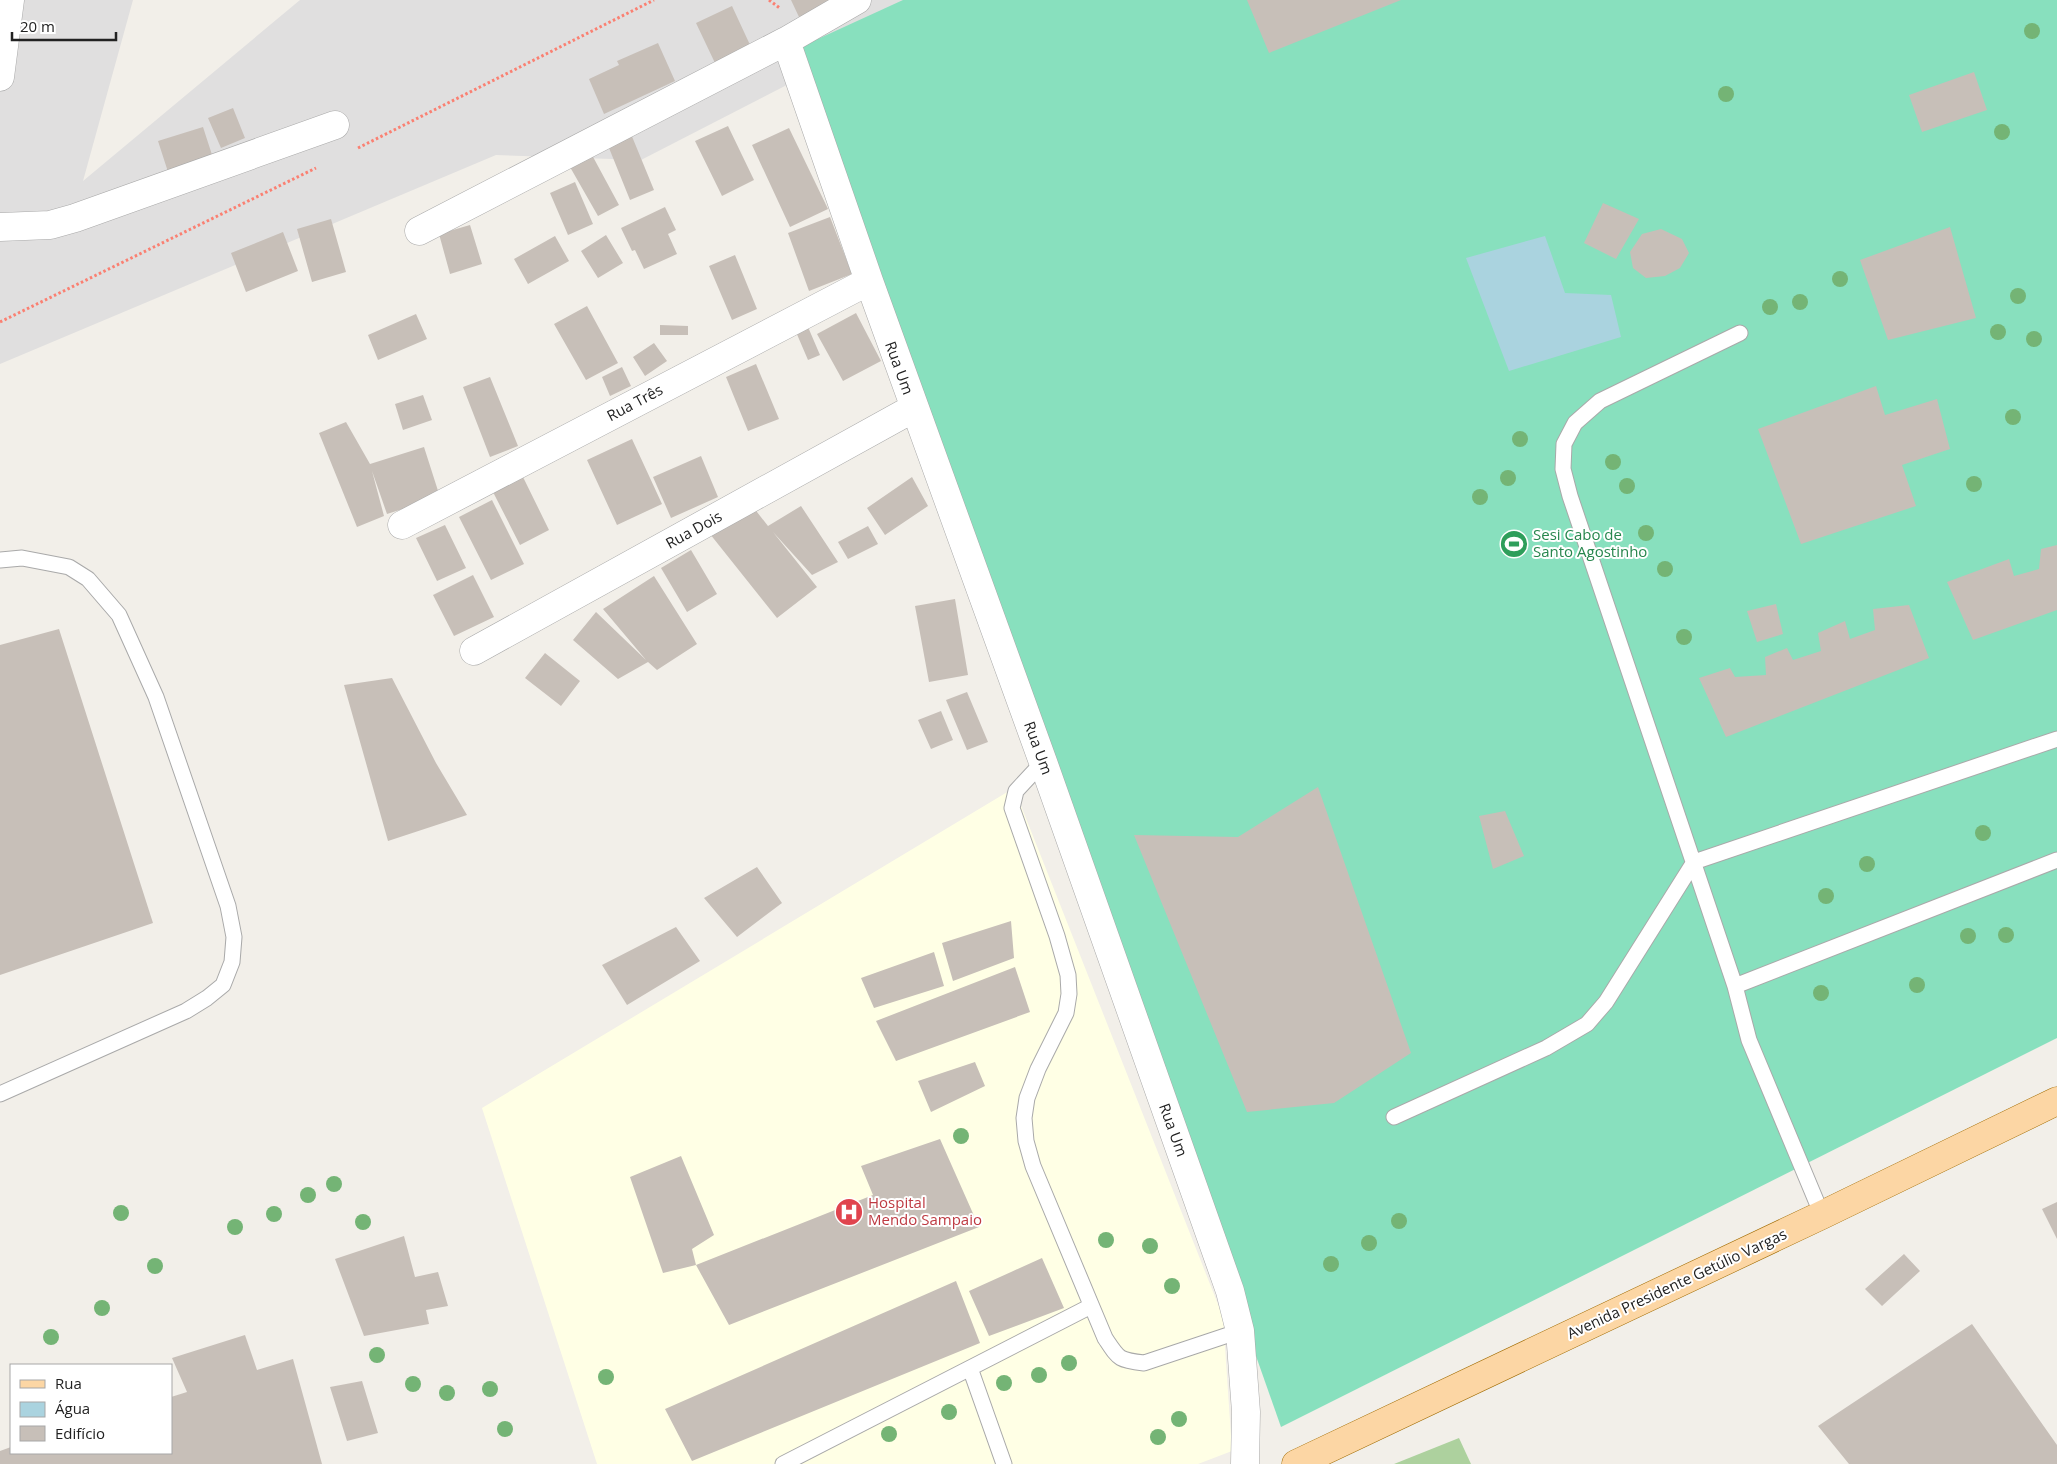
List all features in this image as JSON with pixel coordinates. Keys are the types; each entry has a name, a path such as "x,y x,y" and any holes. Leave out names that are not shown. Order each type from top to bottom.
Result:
{"main road":[{"name":"Avenida Presidente Getúlio Vargas","path":"1296,1464 1822,1215 2057,1101"}],"street":[{"path":"0,77 10,0"},
{"path":"419,231 786,42 858,0"},
{"name":"Rua Um","path":"786,42 914,408 1043,762 1230,1291 1240,1331 1246,1412 1245,1464"},
{"path":"0,227 50,225 75,218 335,125"},
{"name":"Rua Três","path":"402,526 869,281"},
{"name":"Rua Dois","path":"474,651 914,408"}],"lane":[{"path":"1740,332 1600,401 1575,423 1564,444 1563,469 1570,496 1736,986 1749,1040 1822,1215"},
{"path":"0,560 22,558 68,567 88,579 119,615 156,697 228,906 234,937 232,962 223,985 207,998 186,1011 0,1094"},
{"path":"1394,1117 1546,1048 1586,1024 1615,987 1694,862 2057,739"},
{"path":"1043,762 1016,791 1012,808 1057,936 1068,975 1069,994 1066,1013 1038,1070 1027,1098 1024,1118 1026,1141 1033,1166 1105,1338 1118,1358 1144,1363 1240,1331"},
{"path":"1736,986 2057,860"},
{"path":"783,1464 1091,1306"},
{"path":"970,1368 1002,1463"}],"shaded area":[{"path":"0,0 133,0 83,181 300,0 948,0 890,32 641,160 496,155 0,364"},
{"name":"Hospital Mendo Sampaio","path":"1014,788 1223,1317 1232,1451 1198,1464 597,1464 482,1108"}],"green space":[{"name":"Sesi Cabo de Santo Agostinho","path":"903,0 2057,0 2057,1038 1281,1427 796,49"},
{"path":"1459,1438 1471,1464 1394,1464"}],"water":[{"path":"1545,236 1565,293 1611,295 1621,337 1509,371 1466,258"}],"building":[{"path":"791,0 836,0 799,17"},
{"path":"1247,0 1401,0 1269,53"},
{"path":"732,6 751,47 715,63 696,23"},
{"path":"658,43 675,81 604,114 589,79 619,65 617,61"},
{"path":"1974,72 1987,110 1922,132 1909,95"},
{"path":"233,108 245,138 221,148 208,118"},
{"path":"728,126 754,180 722,196 695,141"},
{"path":"203,127 214,161 169,175 158,141"},
{"path":"789,128 828,209 790,227 752,145"},
{"path":"631,134 654,190 630,200 607,143"},
{"path":"592,155 619,205 598,216 570,167"},
{"path":"575,182 593,224 568,235 550,193"},
{"path":"1603,203 1639,219 1616,259 1584,243"},
{"path":"665,207 676,230 668,234 677,254 644,269 635,250 632,251 621,228"},
{"path":"830,217 852,274 809,291 788,233"},
{"path":"331,219 346,272 312,282 297,229"},
{"path":"470,225 482,264 450,274 439,234"},
{"path":"1950,227 1976,318 1888,340 1860,260"},
{"path":"1661,229 1682,239 1689,253 1680,268 1665,276 1646,278 1633,268 1630,252 1642,234"},
{"path":"283,232 298,271 246,292 231,253"},
{"path":"606,235 623,263 598,278 581,251"},
{"path":"555,236 569,261 528,284 514,259"},
{"path":"735,255 757,309 732,320 709,266"},
{"path":"587,306 618,363 586,380 554,324"},
{"path":"856,313 881,361 843,381 817,334"},
{"path":"416,314 427,339 378,360 368,335"},
{"path":"660,325 688,326 688,335 660,335"},
{"path":"808,327 820,355 808,360 796,332"},
{"path":"654,343 667,361 645,376 633,357"},
{"path":"756,364 779,419 748,431 726,377"},
{"path":"622,367 631,386 610,396 602,377"},
{"path":"490,377 518,446 490,457 463,387"},
{"path":"1876,386 1885,415 1937,399 1950,449 1902,465 1916,506 1801,544 1758,429"},
{"path":"423,395 432,420 403,430 395,404"},
{"path":"346,422 370,464 424,447 440,497 387,514 372,471 384,516 357,527 319,433"},
{"path":"632,439 662,504 617,525 587,460"},
{"path":"701,456 718,497 671,518 653,477"},
{"path":"523,477 549,530 520,545 493,492"},
{"path":"912,477 928,506 885,535 867,508"},
{"path":"492,500 524,564 491,580 459,517"},
{"path":"750,503 768,526 801,506 838,562 812,575 773,532 817,587 777,618 710,534"},
{"path":"445,525 466,568 437,581 416,538"},
{"path":"868,526 878,544 848,559 838,542"},
{"path":"2057,545 2057,610 1973,640 1947,582 2009,559 2014,576 2039,569 2041,549"},
{"path":"691,550 717,594 687,612 661,568"},
{"path":"473,575 494,617 454,636 433,595"},
{"path":"654,576 697,644 657,670 648,662 618,679 573,640 596,612 646,660 603,609"},
{"path":"955,599 968,675 929,682 915,606"},
{"path":"1776,604 1783,634 1757,642 1747,611"},
{"path":"1909,605 1929,658 1726,737 1699,678 1730,668 1735,677 1766,675 1765,657 1787,648 1793,660 1821,651 1818,633 1845,621 1850,639 1875,630 1873,609"},
{"path":"59,629 153,923 0,975 0,645"},
{"path":"545,653 580,681 561,706 525,678"},
{"path":"392,678 436,763 467,815 388,841 344,685"},
{"path":"967,692 988,742 967,750 946,700"},
{"path":"941,711 953,740 931,749 918,720"},
{"path":"1318,787 1411,1053 1334,1103 1247,1112 1134,835 1238,837"},
{"path":"1505,811 1524,856 1493,869 1479,816"},
{"path":"757,867 782,903 737,937 704,898"},
{"path":"1011,921 1014,958 953,981 942,943"},
{"path":"676,927 700,961 627,1005 602,965"},
{"path":"934,952 944,986 874,1008 861,978"},
{"path":"1015,967 1030,1012 896,1061 876,1021"},
{"path":"975,1062 985,1086 931,1112 918,1081"},
{"path":"940,1139 979,1227 729,1325 696,1265 873,1195 861,1166"},
{"path":"681,1156 714,1235 692,1249 696,1265 663,1273 630,1177"},
{"path":"2057,1202 2057,1239 2042,1209"},
{"path":"404,1236 415,1277 438,1272 448,1306 426,1310 429,1324 364,1336 335,1259"},
{"path":"1904,1254 1920,1271 1882,1306 1865,1289"},
{"path":"1042,1258 1064,1308 989,1336 969,1291"},
{"path":"956,1281 980,1343 692,1461 665,1409"},
{"path":"1972,1324 2057,1445 2057,1464 1849,1464 1818,1426"},
{"path":"245,1335 257,1370 293,1359 322,1464 0,1464 0,1451 10,1447 10,1454 172,1454 172,1397 187,1392 172,1358"},
{"path":"362,1381 378,1433 347,1441 330,1387"}],"place":[{"name":"Sesi Cabo de Santo Agostinho","path":"1514,544"},
{"name":"Hospital Mendo Sampaio","path":"849,1212"}]}
